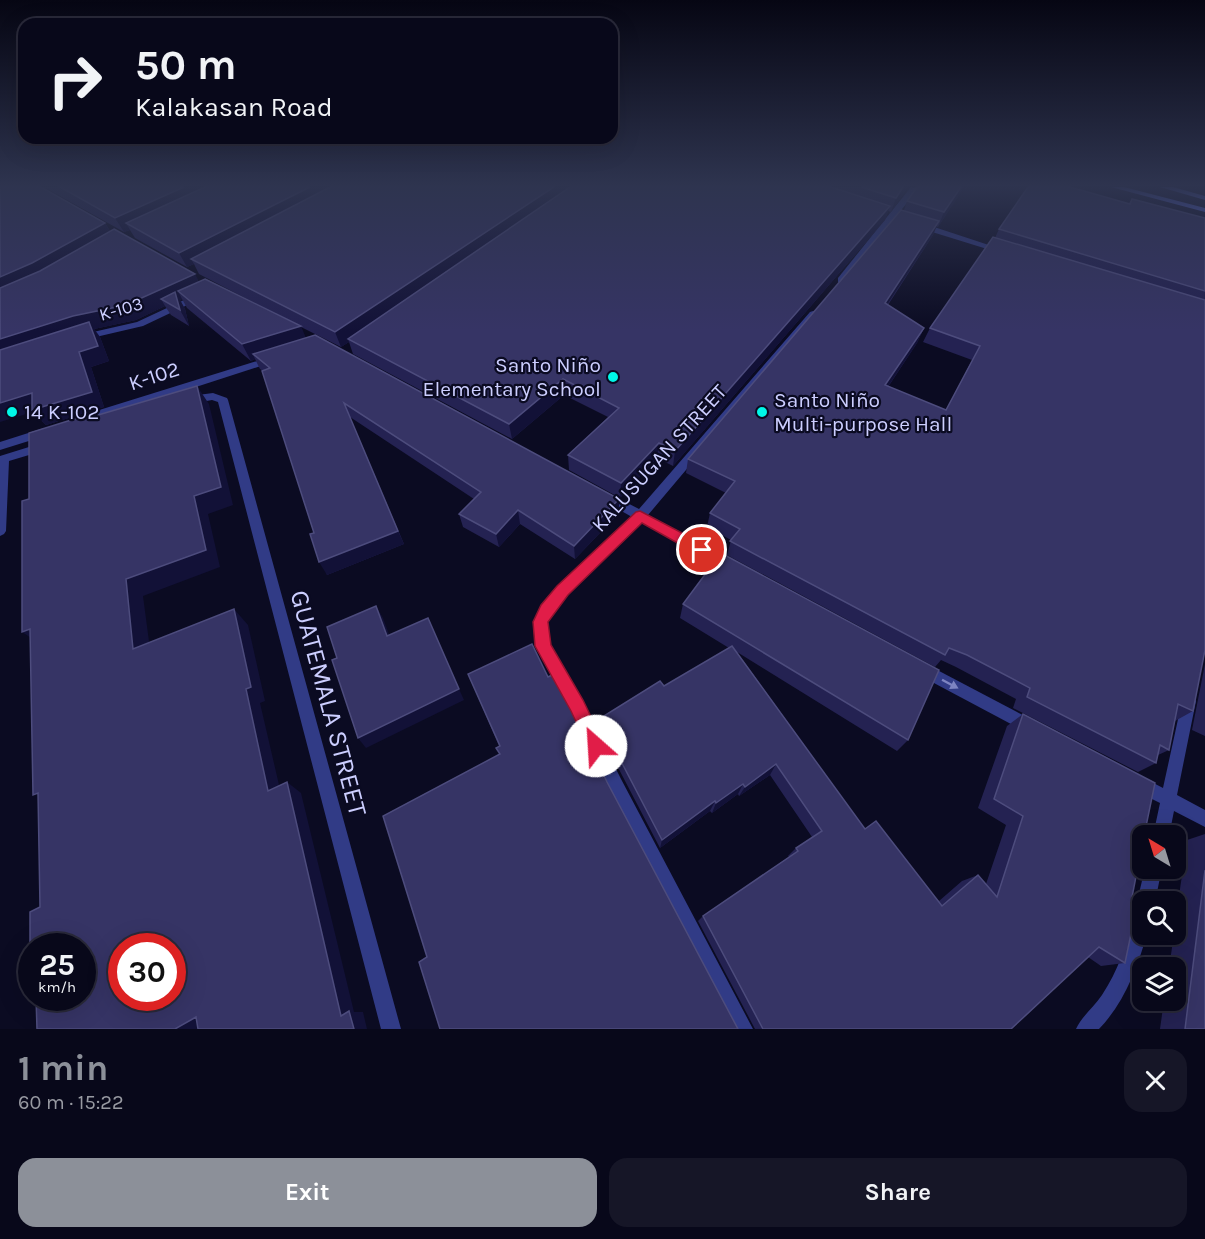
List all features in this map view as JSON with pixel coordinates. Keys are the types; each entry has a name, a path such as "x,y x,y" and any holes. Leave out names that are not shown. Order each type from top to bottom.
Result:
{"street":[{"path":"833,289 881,235"},
{"path":"951,235 1011,254"},
{"name":"K-103","path":"77,339 140,324 214,289"},
{"name":"KALUSUGAN STREET","path":"743,1029 615,785 577,706 543,646 540,622 546,610 562,591 640,516 818,307"},
{"name":"K-102","path":"69,424 286,355"},
{"name":"GUATEMALA STREET","path":"177,404 198,397 213,396 223,400 391,1029"},
{"path":"0,446 57,428"},
{"path":"0,531 2,460 57,442"},
{"path":"599,494 744,572"},
{"path":"909,662 1044,734"},
{"path":"1163,825 1192,686"},
{"path":"1128,778 1205,819"},
{"path":"1086,1029 1103,1012 1137,945"}],"building":[{"path":"0,235 83,235 32,263 0,277"},
{"path":"103,235 125,235 195,274 126,305 73,316 0,339 0,288 40,271"},
{"path":"147,235 215,235 179,253"},
{"path":"237,235 481,235 335,332 191,259"},
{"path":"500,235 865,235 675,451 659,443 621,483 568,455 619,408 563,379 509,424 348,339"},
{"path":"880,235 930,235 885,303 924,328 885,385 946,410 980,346 930,328 993,237 1205,300 1205,650 1193,711 1178,704 1169,750 1160,745 1156,763 1027,697 1030,688 967,655 949,648 945,655 730,541 740,529 710,513 735,481 688,459"},
{"path":"1019,235 1205,235 1205,291"},
{"path":"205,279 301,326 242,344 178,291"},
{"path":"175,292 180,310 161,299"},
{"path":"89,322 98,346 79,352 92,392 32,410 32,393 0,403 0,350"},
{"path":"315,335 619,499 574,546 518,510 496,534 459,514 481,492 344,403 398,531 319,562 310,534 314,533 262,371 270,368 253,354"},
{"path":"197,386 221,487 194,496 206,550 126,579 133,649 234,609 251,687 246,689 268,791 287,782 341,1016 349,1011 354,1029 198,1029 196,1017 175,1029 37,1029 36,1011 96,1011 96,933 30,933 30,912 40,907 38,793 33,795 30,629 22,632 22,501 29,499 29,433 97,412 98,415"},
{"path":"721,553 939,670 908,740 683,604"},
{"path":"376,606 387,636 428,618 459,689 358,738 332,660 337,658 327,627"},
{"path":"532,644 548,677 554,674 569,700 607,782 738,1029 440,1029 419,962 427,957 383,816 500,754 496,748 500,746 468,674"},
{"path":"732,646 865,829 876,821 942,906 978,875 997,897 1023,816 994,799 1023,714 1155,783 1146,825 1132,825 1132,879 1136,879 1132,891 1132,929 1125,963 1099,947 1011,1029 763,1029 703,916 798,851 796,848 822,831 776,764 745,787 743,784 716,803 715,801 662,840 599,719 660,681 664,686"},
{"path":"1205,870 1205,1029 1185,1029"}],"place":[{"name":"Santo Niño Elementary School","path":"613,377"},
{"name":"14 K-102","path":"12,412"},
{"name":"Santo Niño Multi-purpose Hall","path":"762,412"}],"route":[{"path":"596,746 577,706 543,646 540,622 546,610 562,591 640,516 702,550"}]}
